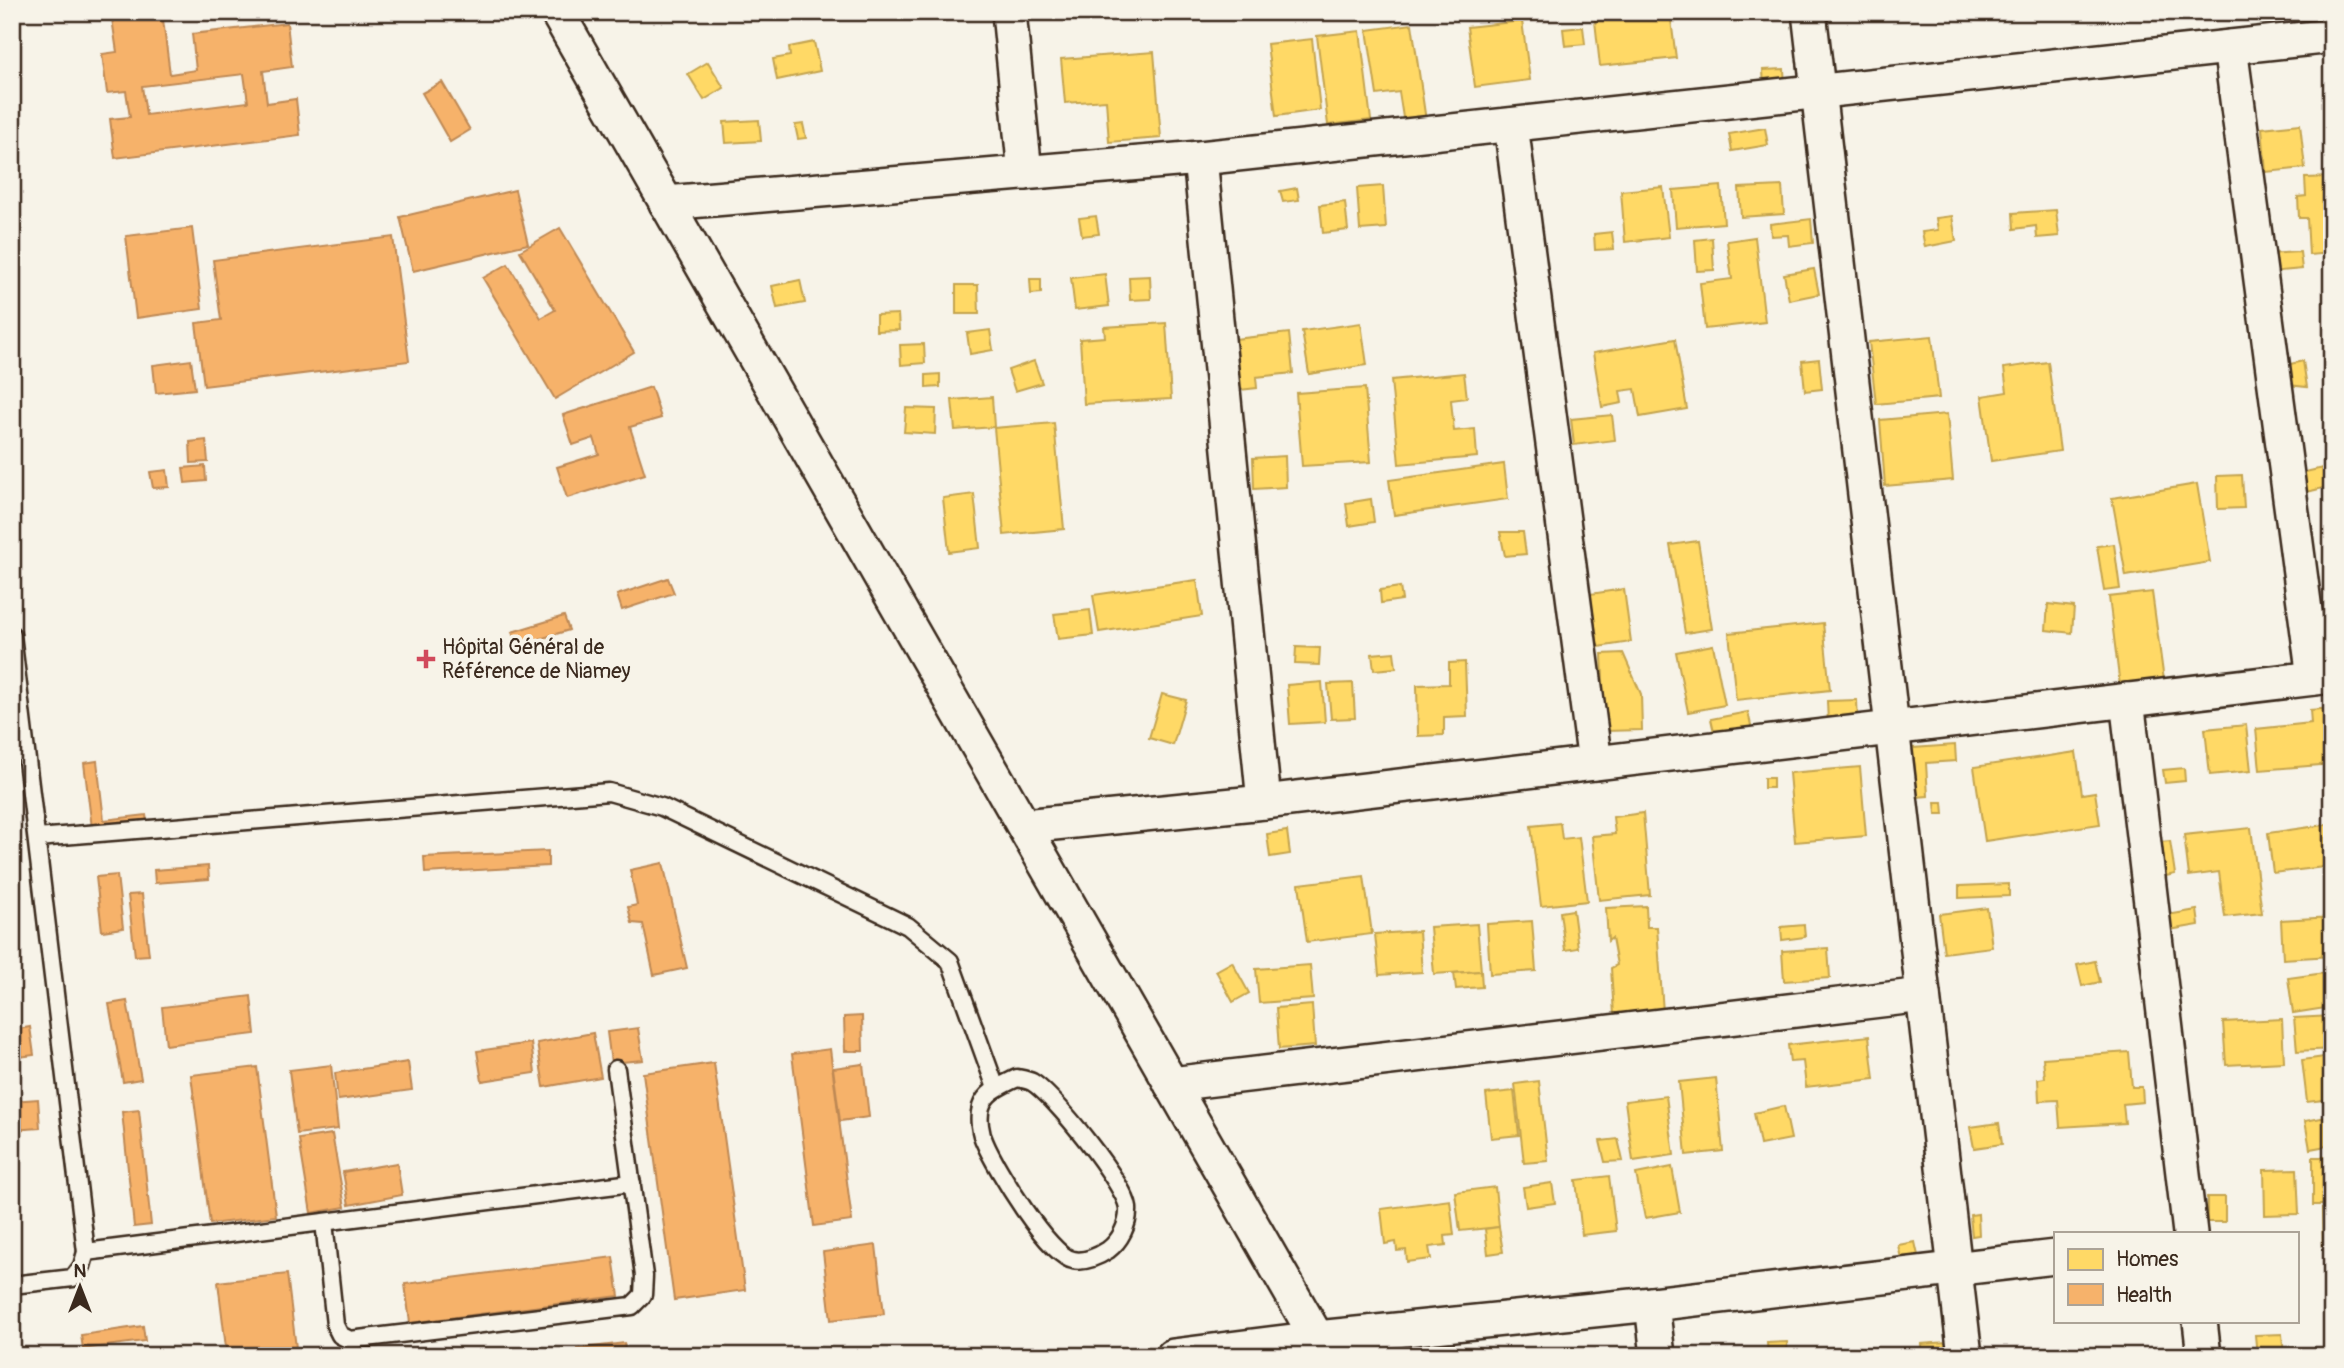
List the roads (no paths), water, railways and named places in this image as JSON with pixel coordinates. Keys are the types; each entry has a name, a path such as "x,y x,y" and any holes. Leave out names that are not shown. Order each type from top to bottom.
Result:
{"street":[{"path":"557,12 1024,826 1318,1347"},
{"path":"1009,12 1025,173"},
{"path":"1809,12 1965,1356"},
{"path":"666,203 1200,158 2332,36"},
{"path":"1024,826 1264,802 2323,677 2230,47"},
{"path":"1511,125 1595,763"},
{"path":"1200,158 1264,802"},
{"path":"2127,700 2190,1232"},
{"path":"1171,1084 1923,995"},
{"path":"1173,1356 1318,1347 2054,1256"},
{"path":"1652,1304 1658,1356"},
{"path":"2200,1322 2204,1356"}],"lane":[{"path":"12,635 86,1252 82,1266 74,1278 12,1286"},
{"path":"37,838 609,792 662,807 908,926 950,961 996,1088"},
{"path":"324,1222 335,1325 340,1335 350,1340 632,1306 643,1295 644,1276 616,1069"},
{"path":"1017,1078 1032,1082 1057,1104 1117,1184 1128,1208 1126,1223 1120,1239 1108,1250 1094,1258 1073,1260 1059,1252 1040,1231 1014,1194 985,1143 979,1121 985,1099 996,1088 1017,1078"},
{"path":"86,1252 632,1184"}],"place":[{"name":"Hôpital Général de Référence de Niamey","path":"426,659"}]}
